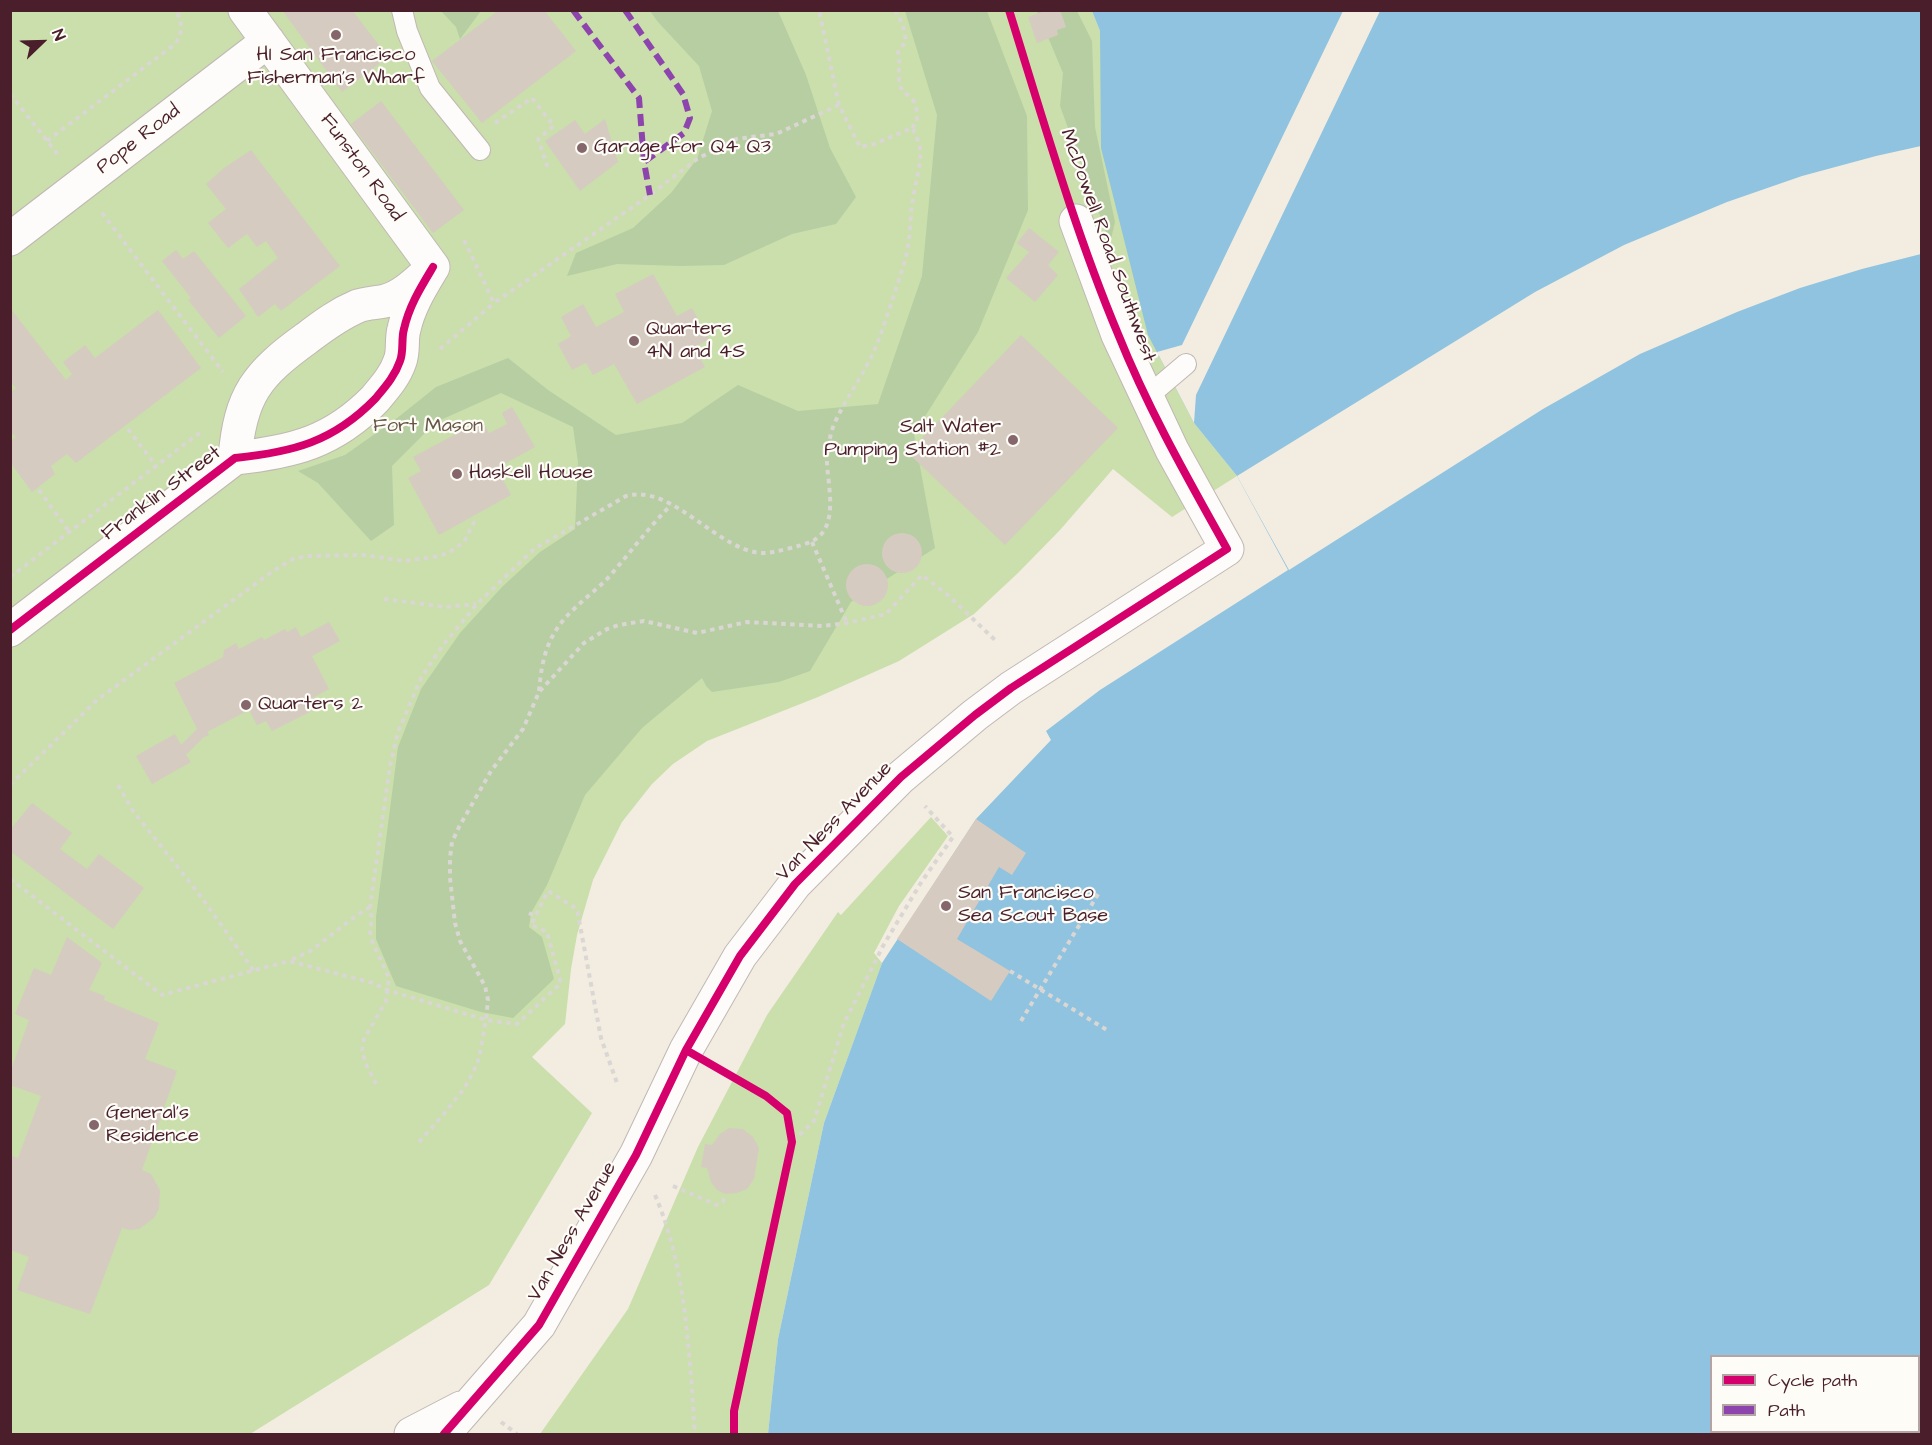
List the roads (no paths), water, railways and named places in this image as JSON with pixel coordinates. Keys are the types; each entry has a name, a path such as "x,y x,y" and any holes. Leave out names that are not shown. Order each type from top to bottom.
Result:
{"street":[{"name":"Funston Road","path":"245,10 433,267"},
{"name":"Pope Road","path":"10,239 268,41"},
{"name":"McDowell Road Southwest","path":"1076,221 1118,335 1172,450 1227,549"},
{"name":"Franklin Street","path":"235,458 237,429 247,400 263,373 337,316 360,305 387,300 409,289 433,267"},
{"name":"Franklin Street","path":"10,630 235,458 268,454 302,446 335,433 364,410 388,384 401,360 404,330 414,297 433,267"},
{"name":"Van Ness Avenue","path":"444,1434 539,1325 638,1153 686,1050 740,956 795,884 901,777 1011,688 1227,549"},
{"name":"Van Ness Avenue","path":"411,1434 475,1400"}],"lane":[{"path":"402,10 430,88 480,150"},
{"path":"1147,397 1186,364"}],"water":[{"path":"1092,11 1921,11 1921,1434 768,1434 778,1339 824,1123 882,963 976,819 1051,740 1046,731 1100,690 1288,570 1237,476 1194,423 1148,335 1101,148 1100,31"}],"place":[{"name":"HI San Francisco Fisherman's Wharf","path":"336,35"},
{"name":"Garage for Q4 Q3","path":"582,148"},
{"name":"Quarters 4N and 4S","path":"634,341"},
{"name":"Salt Water Pumping Station #2","path":"1013,440"},
{"name":"Haskell House","path":"457,474"},
{"name":"Quarters 2","path":"246,705"},
{"name":"San Francisco Sea Scout Base","path":"946,906"},
{"name":"General's Residence","path":"94,1125"}],"park label":[{"name":"Fort Mason","path":"428,427"}]}
